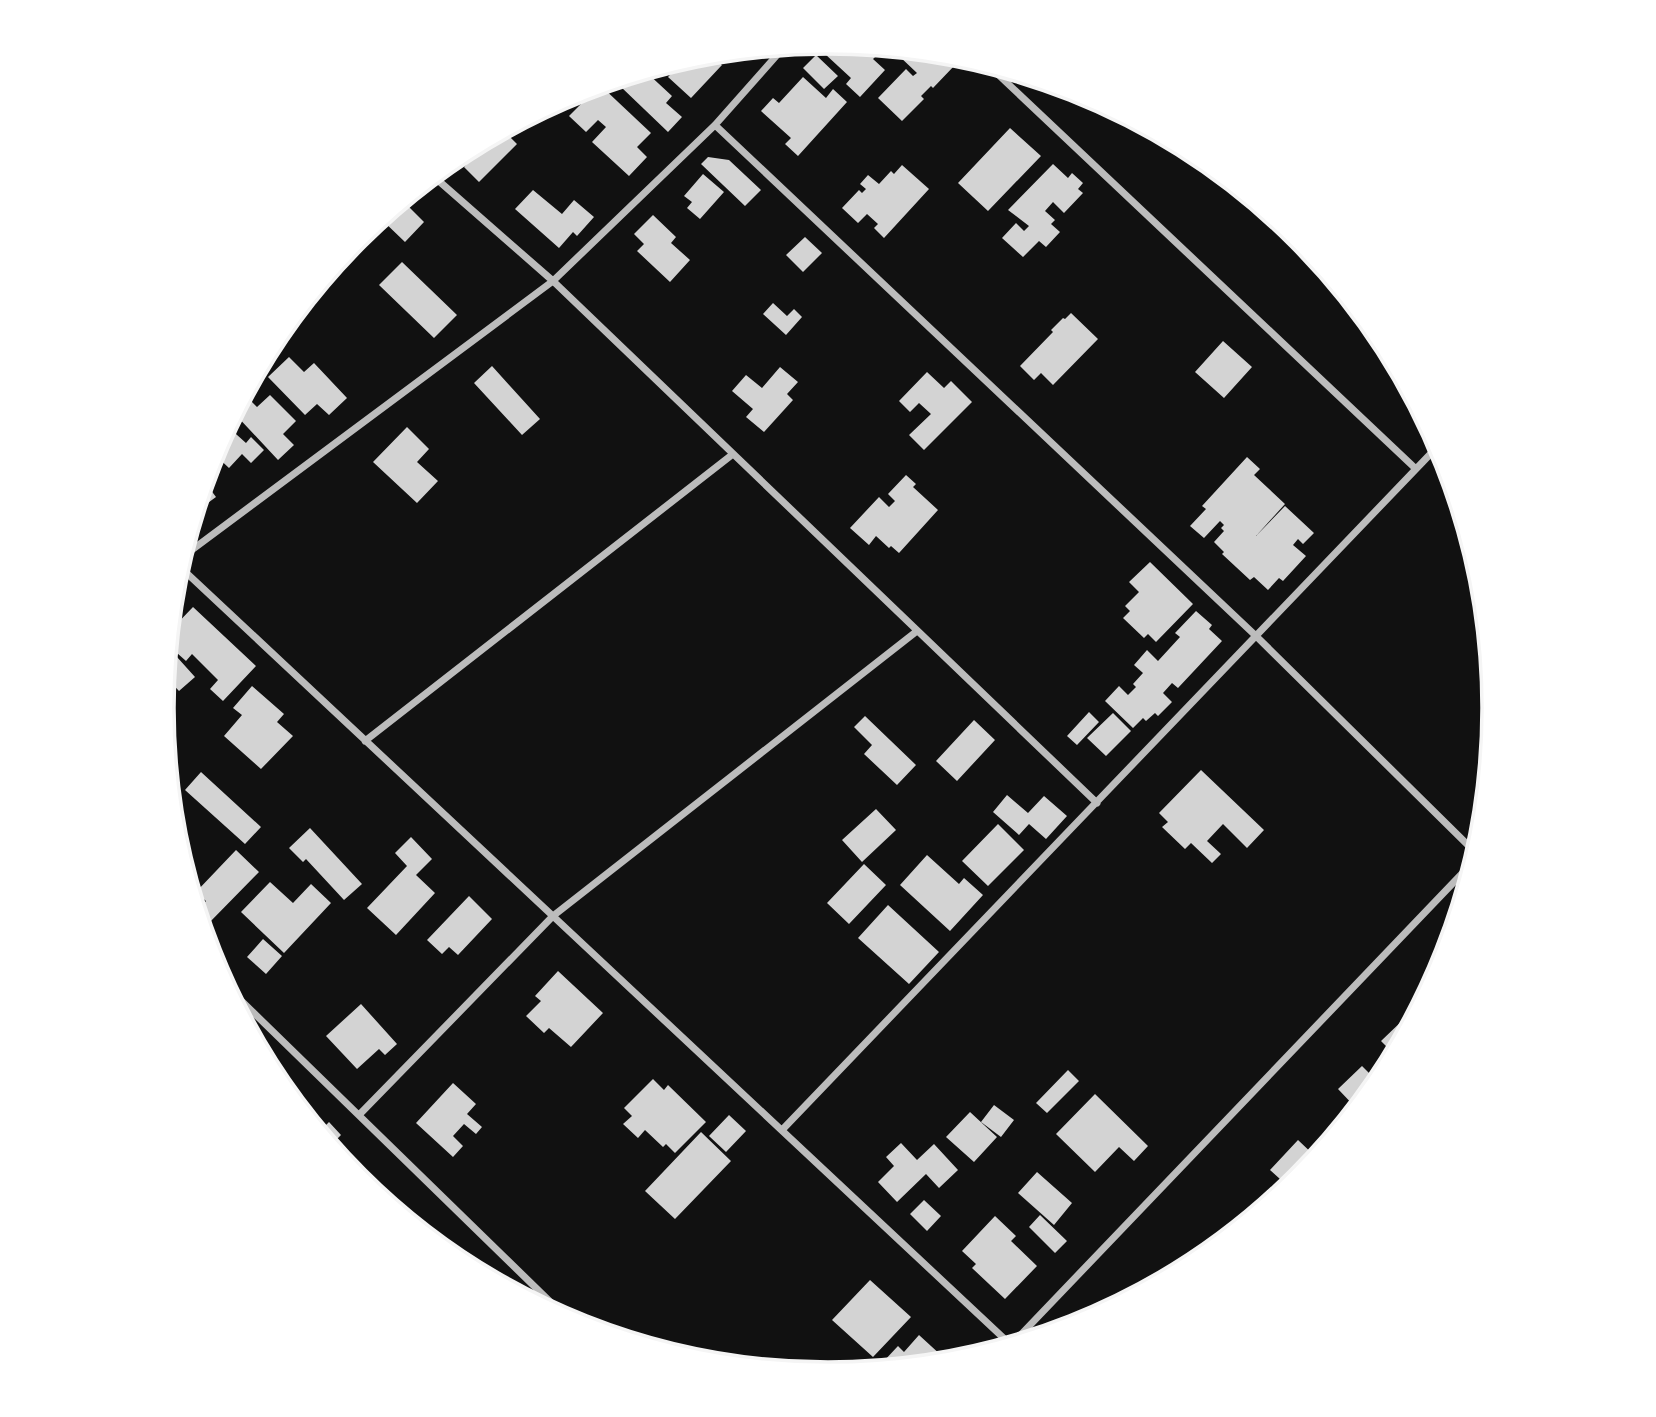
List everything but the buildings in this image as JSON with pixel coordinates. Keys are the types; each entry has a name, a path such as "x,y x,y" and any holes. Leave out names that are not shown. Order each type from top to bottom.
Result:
{"street":[{"path":"194,549 553,281 715,125 775,57"},
{"path":"1002,79 1416,469"},
{"path":"715,125 1256,636 1467,847"},
{"path":"439,182 553,281 1097,803"},
{"path":"365,741 733,454"},
{"path":"783,1129 1430,454"},
{"path":"188,574 783,1129 1002,1338"},
{"path":"359,1115 553,916 917,631"},
{"path":"1023,1332 1462,871"},
{"path":"244,1003 547,1299"}]}
